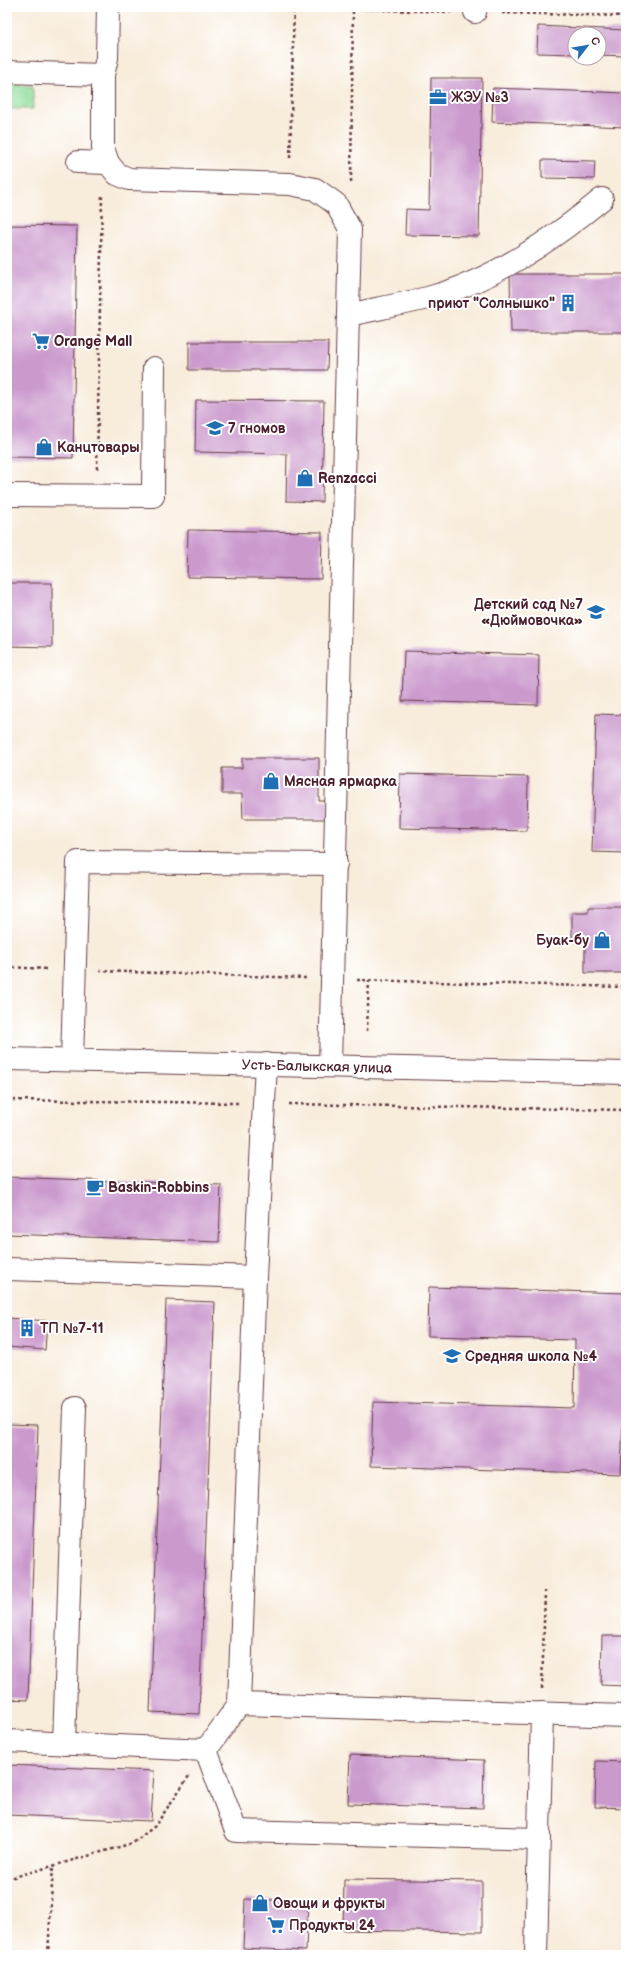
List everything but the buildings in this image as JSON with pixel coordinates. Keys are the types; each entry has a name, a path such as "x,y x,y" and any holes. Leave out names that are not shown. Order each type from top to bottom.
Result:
{"street":[{"path":"108,7 107,58 103,75 103,148 112,168"},
{"path":"7,72 103,75"},
{"path":"78,162 112,168 130,179 290,184 315,189 336,204 350,229 330,1066"},
{"path":"348,315 431,297 468,284 520,257 572,223 602,199"},
{"path":"7,495 153,496 154,368"},
{"path":"72,1060 80,1001 78,862 336,864"},
{"name":"Усть-Балыкская улица","path":"7,1059 626,1073"},
{"path":"206,1750 239,1704 255,1277 266,1064"},
{"path":"7,1269 255,1277"},
{"path":"64,1744 75,1408"},
{"path":"239,1704 626,1716"},
{"path":"536,1955 542,1713"},
{"path":"7,1741 206,1750"},
{"path":"206,1750 236,1831 539,1839"}],"path":[{"path":"290,184 294,7"},
{"path":"350,190 353,7"},
{"path":"96,496 102,193 112,168"},
{"path":"367,1031 369,980"},
{"path":"7,1100 626,1110"},
{"path":"542,1713 545,1591"},
{"path":"7,1879 133,1843 155,1826 206,1750"},
{"path":"48,1955 53,1866"}],"green space":[{"path":"7,84 33,85 33,109 7,109"}],"place":[{"name":"ЖЭУ №3","path":"438,97"},
{"name":"приют \"Солнышко\"","path":"568,303"},
{"name":"Orange Mall","path":"41,341"},
{"name":"7 гномов","path":"215,428"},
{"name":"Канцтовары","path":"44,447"},
{"name":"Renzacci","path":"305,478"},
{"name":"Детский сад №7 «Дюймовочка»","path":"596,612"},
{"name":"Мясная ярмарка","path":"271,781"},
{"name":"Буак-бу","path":"602,940"},
{"name":"Baskin-Robbins","path":"95,1187"},
{"name":"ТП №7-11","path":"27,1328"},
{"name":"Средняя школа №4","path":"452,1356"},
{"name":"Овощи и фрукты","path":"260,1903"},
{"name":"Продукты 24","path":"276,1925"}]}
